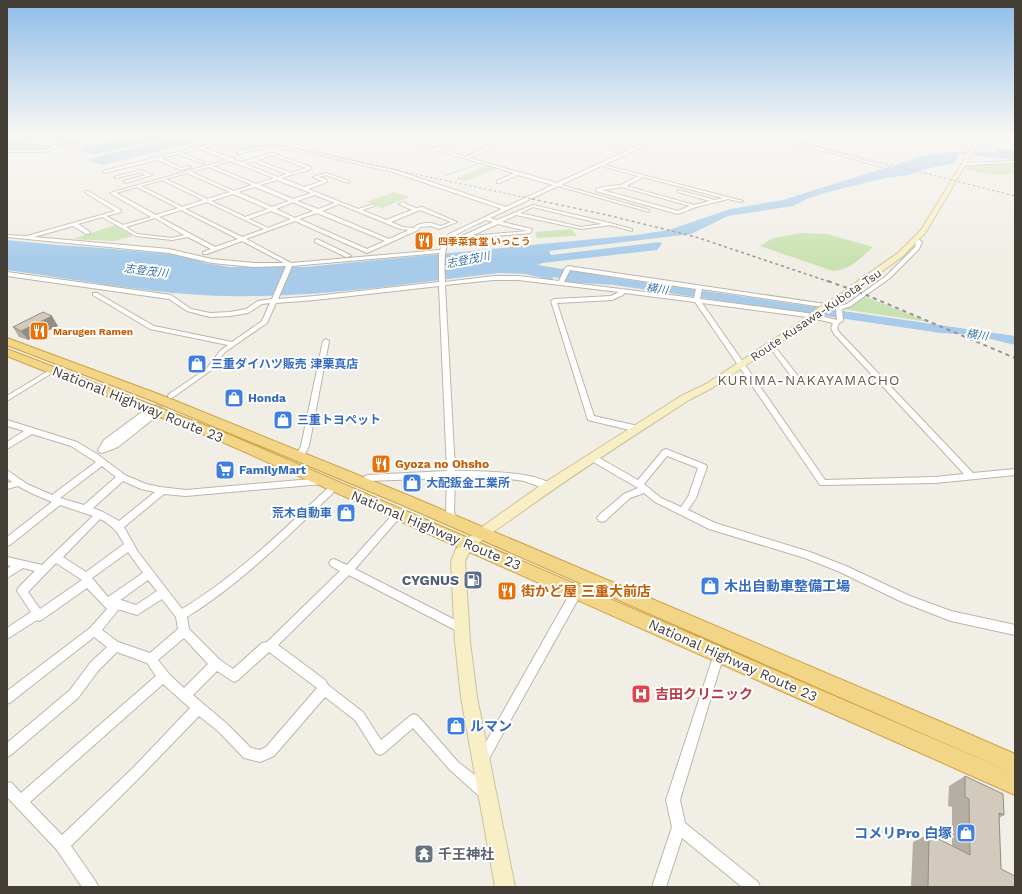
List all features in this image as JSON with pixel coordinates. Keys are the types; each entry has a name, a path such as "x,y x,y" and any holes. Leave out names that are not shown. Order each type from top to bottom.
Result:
{"highway":[{"name":"National Highway Route 23","path":"7,341 160,406 225,438 577,591 1015,785"},
{"name":"National Highway Route 23","path":"7,352 54,370 300,456 483,533 1015,764"}],"main road":[{"name":"Route Kusawa-Kubota-Tsu","path":"505,887 481,762 466,671 461,628 458,561 461,553 483,533 548,486 685,398 709,386 743,364 894,261 924,231 956,177"}],"street":[{"path":"116,177 241,239 289,265"},
{"path":"125,182 144,177"},
{"path":"170,177 136,187 121,189 112,193 214,249"},
{"path":"199,177 367,251 416,229"},
{"path":"236,177 389,241"},
{"path":"275,177 402,228 440,228 458,231"},
{"path":"123,227 282,177"},
{"path":"304,189 326,181 316,177"},
{"path":"333,177 348,182"},
{"path":"411,177 507,208"},
{"path":"498,182 510,177"},
{"path":"530,177 647,211"},
{"path":"454,521 450,512 451,473 442,283 442,252 447,239 458,231 576,177"},
{"path":"622,186 640,177"},
{"path":"645,177 741,201"},
{"path":"162,179 266,229"},
{"path":"635,179 664,187"},
{"path":"694,206 622,186 598,190 678,213 694,206 727,198"},
{"path":"671,189 714,200"},
{"path":"25,238 119,211 88,192"},
{"path":"244,218 315,194"},
{"path":"205,253 339,203"},
{"path":"358,210 372,205"},
{"path":"402,205 416,210"},
{"path":"462,238 533,206 603,221 630,230"},
{"path":"386,222 420,208 455,222 440,228"},
{"path":"516,214 581,228 610,224"},
{"path":"103,216 136,235 175,239 188,234"},
{"path":"447,239 528,232 530,230 486,218"},
{"path":"74,224 88,233"},
{"path":"7,236 169,251 221,262 254,265 289,265 442,252"},
{"path":"328,247 344,240"},
{"path":"560,284 568,268 838,309 848,305 888,277 917,248 920,242 916,240"},
{"path":"317,241 348,256"},
{"path":"94,456 160,406 204,377 208,370 224,352 265,322 289,265"},
{"path":"7,274 172,297 178,304 189,310 210,315 248,311 260,302 315,298 442,283 507,278 604,287 622,291 807,315 838,321"},
{"path":"699,288 697,300 743,364 823,483 972,477 1015,472"},
{"path":"622,291 621,294 612,298 554,301 591,418 638,429"},
{"path":"95,294 152,328 234,344"},
{"path":"838,309 838,321 834,328 836,333 972,477"},
{"path":"300,456 305,446 326,341"},
{"path":"771,345 796,378"},
{"path":"7,399 54,370"},
{"path":"102,450 115,445 160,406"},
{"path":"7,423 64,439 94,456 122,477 144,487 162,491 186,493 329,484"},
{"path":"7,446 32,430"},
{"path":"602,518 627,496 642,487 666,452 703,467 692,498 682,512"},
{"path":"593,458 642,487 658,500 712,526 732,534 807,555 951,616 1015,630"},
{"path":"7,542 102,462"},
{"path":"7,473 18,483 56,500 100,514 111,520 118,527 182,615 184,631 216,664 234,676 266,647 270,646 348,570 398,514"},
{"path":"368,478 451,473 514,476 535,480 548,486"},
{"path":"86,509 122,477"},
{"path":"7,486 18,483"},
{"path":"182,615 222,588 284,534 329,484"},
{"path":"118,527 162,491"},
{"path":"100,514 22,590 39,616 130,545"},
{"path":"56,558 87,579 110,606"},
{"path":"7,561 44,569"},
{"path":"334,563 461,628"},
{"path":"7,574 20,565"},
{"path":"7,698 94,631 110,606 150,573"},
{"path":"481,762 577,591"},
{"path":"110,606 121,605 137,610 164,592"},
{"path":"7,634 38,613"},
{"path":"94,631 115,646 132,651 151,660 154,666 164,676 198,708 222,727 248,754 260,756 270,752 324,689"},
{"path":"151,660 184,631"},
{"path":"7,751 74,694 94,667 115,646"},
{"path":"270,646 321,684 324,689 359,716 380,748 414,720 454,766 488,794"},
{"path":"659,887 679,827 672,800 719,654"},
{"path":"185,695 216,664"},
{"path":"20,802 164,676"},
{"path":"62,845 137,772 198,708"},
{"path":"7,788 62,845 91,887"},
{"path":"679,827 753,887"}],"green space":[{"path":"460,177 477,177 466,181 454,179"},
{"path":"394,192 409,197 382,208 366,202"},
{"path":"115,225 133,236 114,241 73,239"},
{"path":"571,229 577,236 537,238 535,232"},
{"path":"801,233 827,234 873,247 850,266 833,271 760,246 773,238"},
{"path":"866,297 929,322 842,309"}],"water":[{"path":"857,177 896,177 828,192 809,198 793,206 728,216 691,234 549,251 551,255 660,242 662,244 657,250 542,263 538,265 615,278 1015,336 1015,345 975,335 941,333 614,285 564,282 565,279 553,277 552,280 525,274 500,273 297,295 229,296 146,290 7,270 7,240 183,255 205,263 229,267 305,267 636,235 669,230 730,209 783,200"}],"building":[{"path":"43,312 52,316 21,331 13,327"},
{"path":"965,776 1003,794 1004,815 999,813 1001,869 1015,876 1015,887 928,887 929,834 970,855 969,799 965,797"}],"tunnel":[{"path":"147,415 170,398"}],"railway":[{"path":"427,177 537,200"},
{"path":"939,177 1015,196"},
{"path":"532,199 607,215 696,237 830,282"},
{"path":"828,281 864,294 1015,358"}],"place":[{"name":"四季菜食堂 いっこう","path":"424,241"},
{"name":"Marugen Ramen","path":"39,331"},
{"name":"三重ダイハツ販売 津栗真店","path":"197,364"},
{"name":"Honda","path":"234,398"},
{"name":"三重トヨペット","path":"283,420"},
{"name":"Gyoza no Ohsho","path":"381,464"},
{"name":"FamilyMart","path":"225,470"},
{"name":"大配鈑金工業所","path":"412,483"},
{"name":"荒木自動車","path":"346,513"},
{"name":"CYGNUS","path":"473,580"},
{"name":"木出自動車整備工場","path":"710,586"},
{"name":"街かど屋 三重大前店","path":"507,591"},
{"name":"吉田クリニック","path":"641,694"},
{"name":"ルマン","path":"456,726"},
{"name":"コメリPro 白塚","path":"966,833"},
{"name":"千王神社","path":"424,854"}],"district":[{"name":"KURIMA-NAKAYAMACHO","path":"809,380"}],"water label":[{"name":"志登茂川","path":"468,260"},
{"name":"志登茂川","path":"146,271"},
{"name":"横川","path":"657,289"},
{"name":"横川","path":"977,335"}]}
